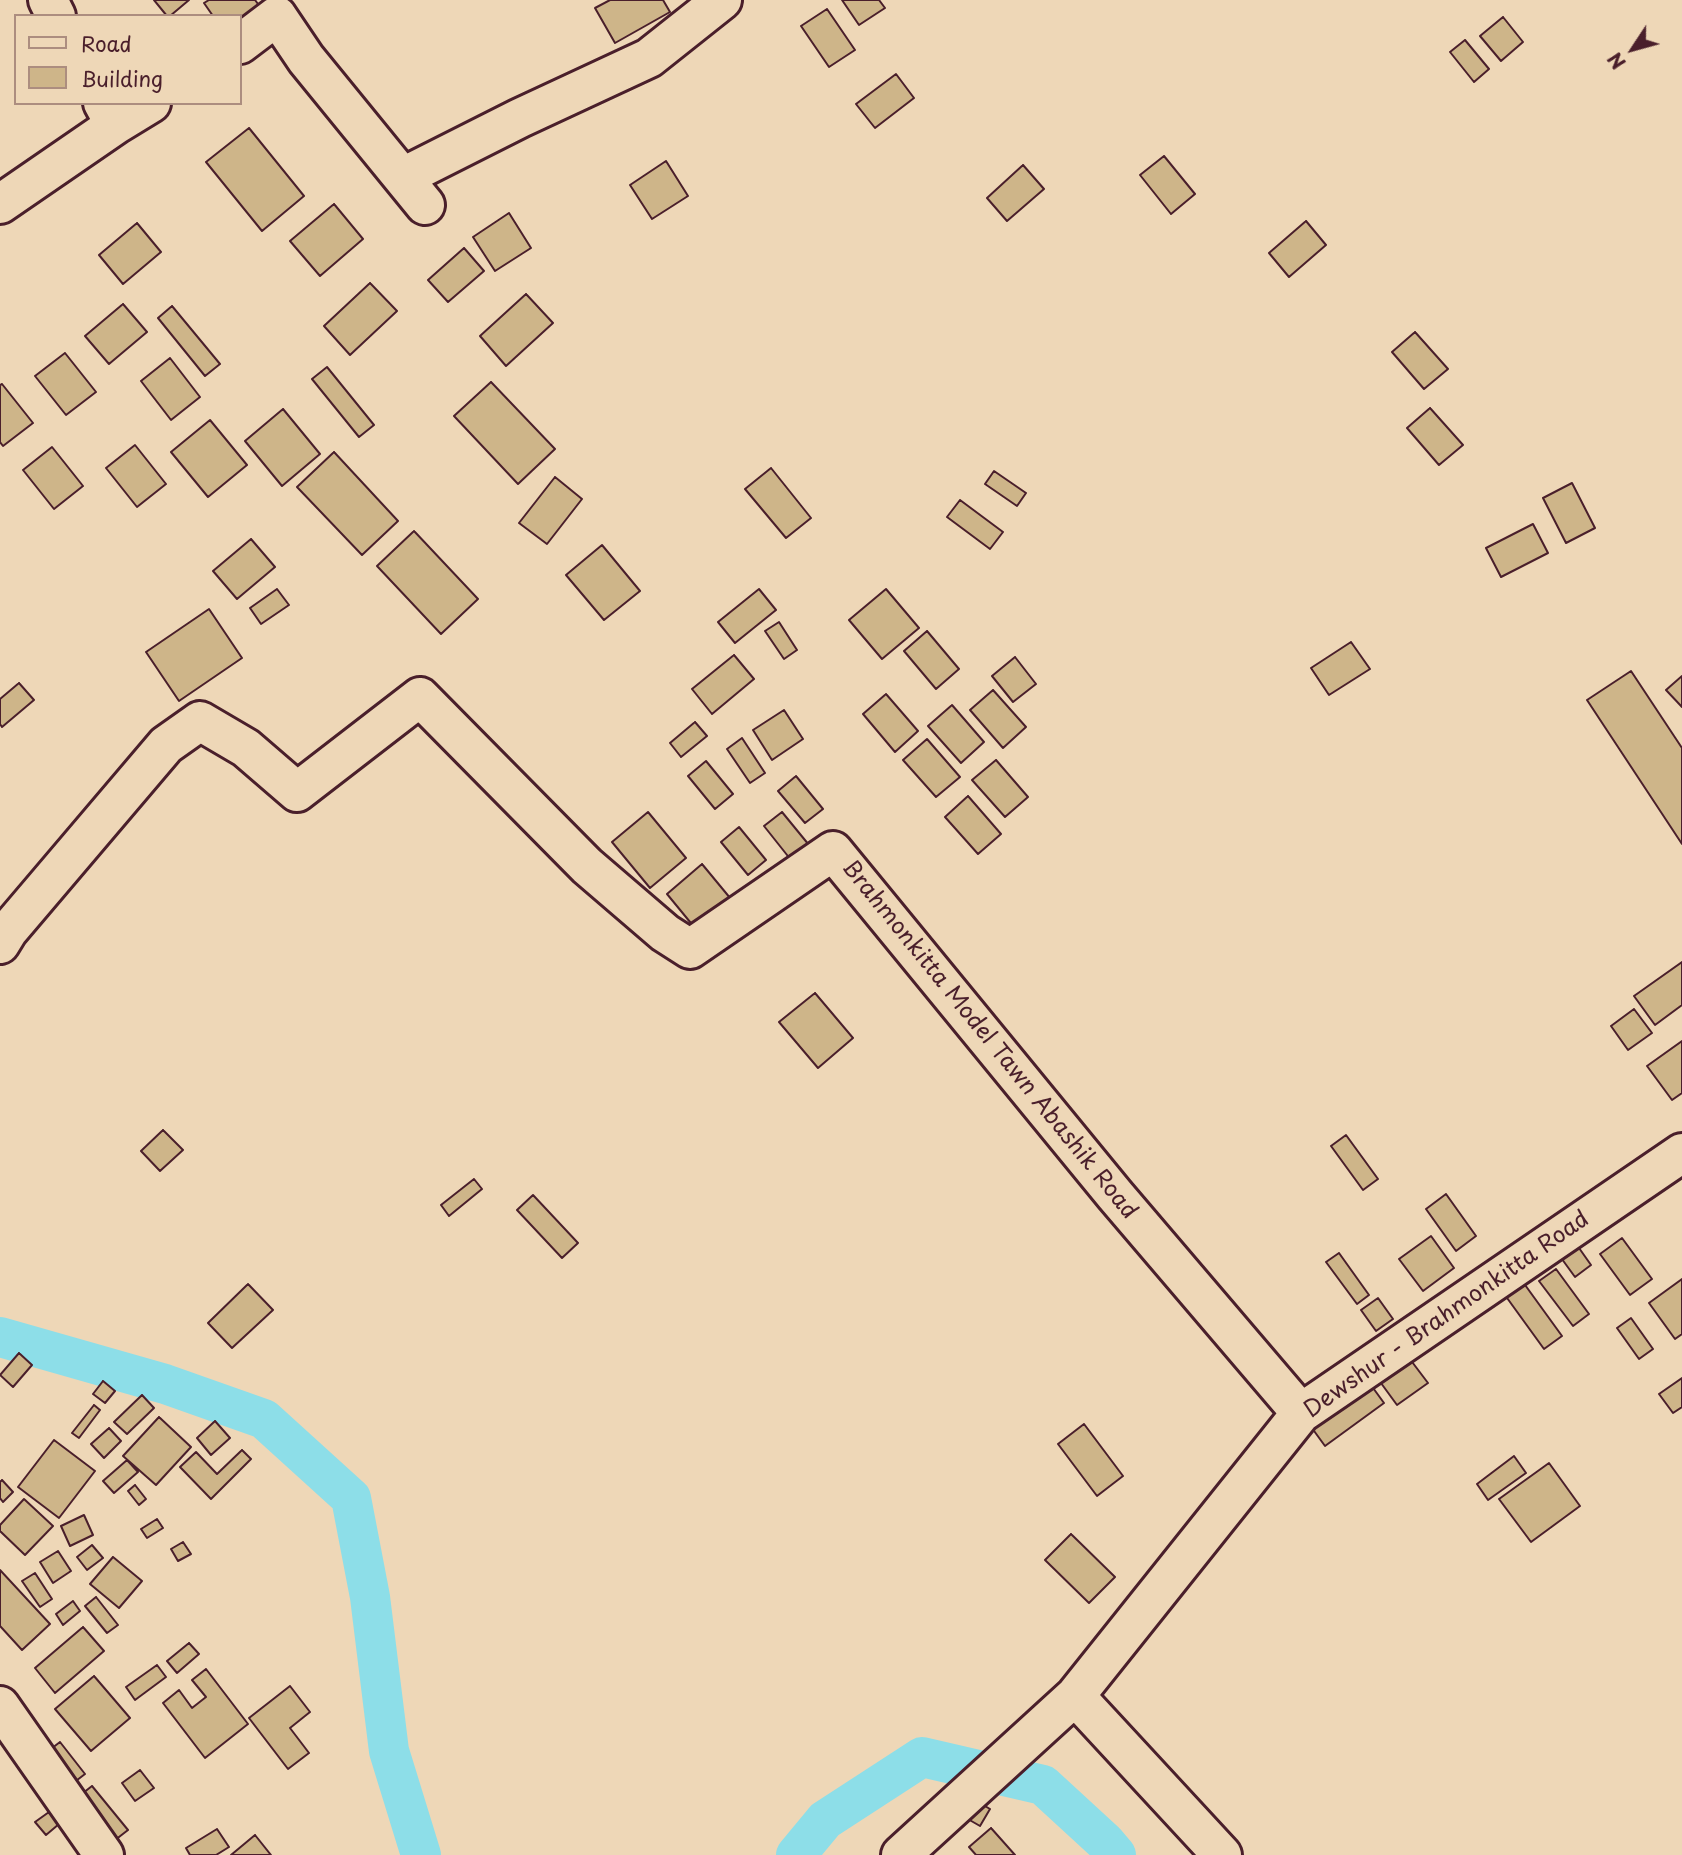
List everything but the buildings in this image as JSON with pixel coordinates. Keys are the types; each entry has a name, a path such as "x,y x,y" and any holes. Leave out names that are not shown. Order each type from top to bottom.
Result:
{"street":[{"path":"242,42 270,8 306,59 414,191 520,118 649,58 722,0"},
{"path":"0,204 109,114 143,105"},
{"name":"Brahmonkitta Model Tawn Abashik Road","path":"0,944 8,931 166,745 200,722 246,748 297,792 420,697 587,866 665,933 690,949 833,850 1115,1195 1301,1413"},
{"name":"Dewshur - Brahmonkitta Road","path":"901,1855 1075,1696 1301,1413 1682,1153"},
{"path":"1075,1696 1222,1855"},
{"path":"0,1706 104,1855"}],"waterway":[{"path":"0,1337 165,1384 264,1419 351,1498 370,1597 389,1751 421,1855"},
{"path":"796,1855 825,1820 922,1757 1043,1785 1116,1855"}]}
